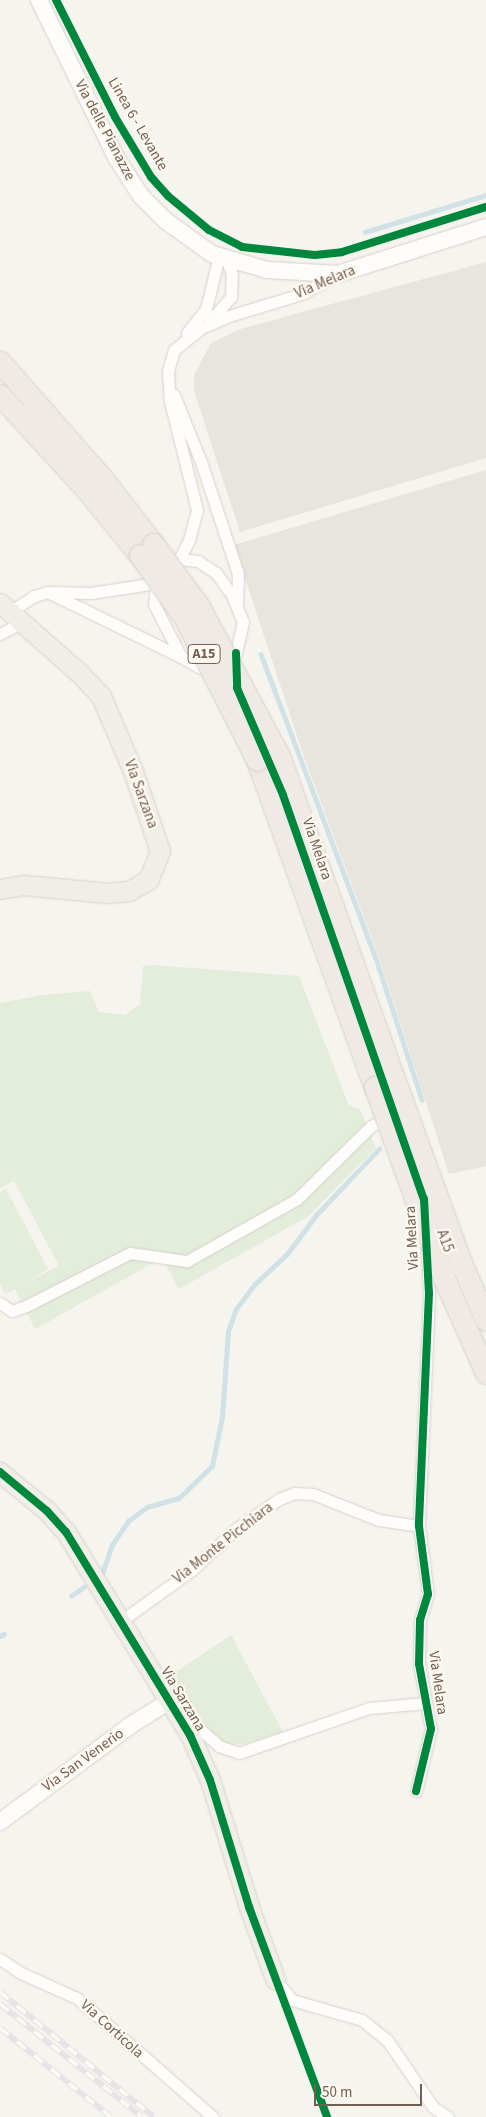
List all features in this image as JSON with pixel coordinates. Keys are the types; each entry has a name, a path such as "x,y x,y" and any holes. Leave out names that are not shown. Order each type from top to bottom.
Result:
{"highway":[{"name":"A15","path":"0,362 147,550 198,605 279,756 406,1114 486,1320"},
{"name":"A15","path":"0,395 94,484"},
{"name":"A15","path":"147,550 185,618 257,760 444,1278 486,1373"}],"main road":[{"name":"Via Sarzana","path":"0,890 23,885 108,893 129,891 148,880 160,851 133,771 101,696 78,672 10,613"},
{"name":"Via Sarzana","path":"0,1472 47,1511 66,1532 168,1702 190,1735 210,1780 249,1907 275,1979"}],"street":[{"name":"Via delle Pianazze","path":"39,0 117,159 141,196 192,242 223,257 267,270 338,274"},
{"name":"Via Melara","path":"180,343 201,328 229,316 304,293 338,274 486,227"},
{"path":"201,328 231,297 232,274 223,257"},
{"path":"179,559 197,510 175,426 169,383 171,360 180,343 206,309 223,257"},
{"path":"169,383 201,462 238,574 237,608"},
{"path":"48,592 199,667 236,653 243,622 237,608 216,573 198,562 179,559 158,569 154,604 181,658"},
{"path":"0,634 10,613 34,596 48,592 91,593 156,583"},
{"name":"Via Melara","path":"236,653 237,688 245,711 283,795 424,1199 429,1293 419,1526 428,1594 420,1620 419,1664 431,1729 416,1791"},
{"name":"Via Melara","path":"199,667 229,691 245,711"},
{"path":"0,1303 12,1311 26,1306 130,1253 187,1261 297,1199 371,1126 395,1115"},
{"name":"Via Monte Picchiara","path":"121,1621 193,1569 237,1528 280,1498 295,1493 313,1494 379,1520 419,1526"},
{"path":"168,1702 219,1746 239,1753 369,1708 426,1704"},
{"name":"Via San Venerio","path":"0,1822 131,1725 168,1702"},
{"name":"Via Corticola","path":"0,1959 21,1973 77,1998 213,2117"},
{"path":"275,1979 292,2000 362,2020 387,2040 433,2108 448,2117"}],"shaded area":[{"path":"486,262 486,458 240,532 194,391 194,375 211,343 237,330"},
{"path":"486,470 486,1166 449,1174 380,960 305,760 234,545"}],"green space":[{"path":"152,965 299,976 349,1106 360,1109 376,1148 307,1217 179,1289 162,1258 35,1329 15,1289 5,1294 0,1283 0,1192 6,1189 48,1269 27,1282 59,1266 14,1181 0,1188 0,1003 43,995 90,991 99,1012 125,1015 140,1004 143,966"},
{"path":"231,1635 283,1732 245,1744 223,1745 183,1707 174,1673"}],"waterway":[{"path":"365,232 486,195"},
{"path":"261,654 375,955 422,1100"},
{"path":"103,1571 112,1545 128,1521 147,1507 179,1498 212,1466 222,1417 228,1331 236,1309 255,1284 287,1254 317,1214 379,1149"},
{"path":"71,1596 84,1587"},
{"path":"0,1636 4,1634"}],"railway":[{"path":"0,1992 154,2117"},
{"path":"0,2004 142,2117"},
{"path":"0,2028 111,2117"}],"cycle path":[{"name":"Linea 6 - Levante","path":"56,0 115,117 151,177 168,196 209,230 242,247 315,255 342,252 486,207"},
{"path":"236,653 237,688 283,795 424,1199 429,1293 419,1526 428,1594 420,1620 419,1664 431,1729 416,1791"},
{"path":"0,1472 47,1511 66,1532 190,1735 210,1780 249,1907 327,2117"}]}
